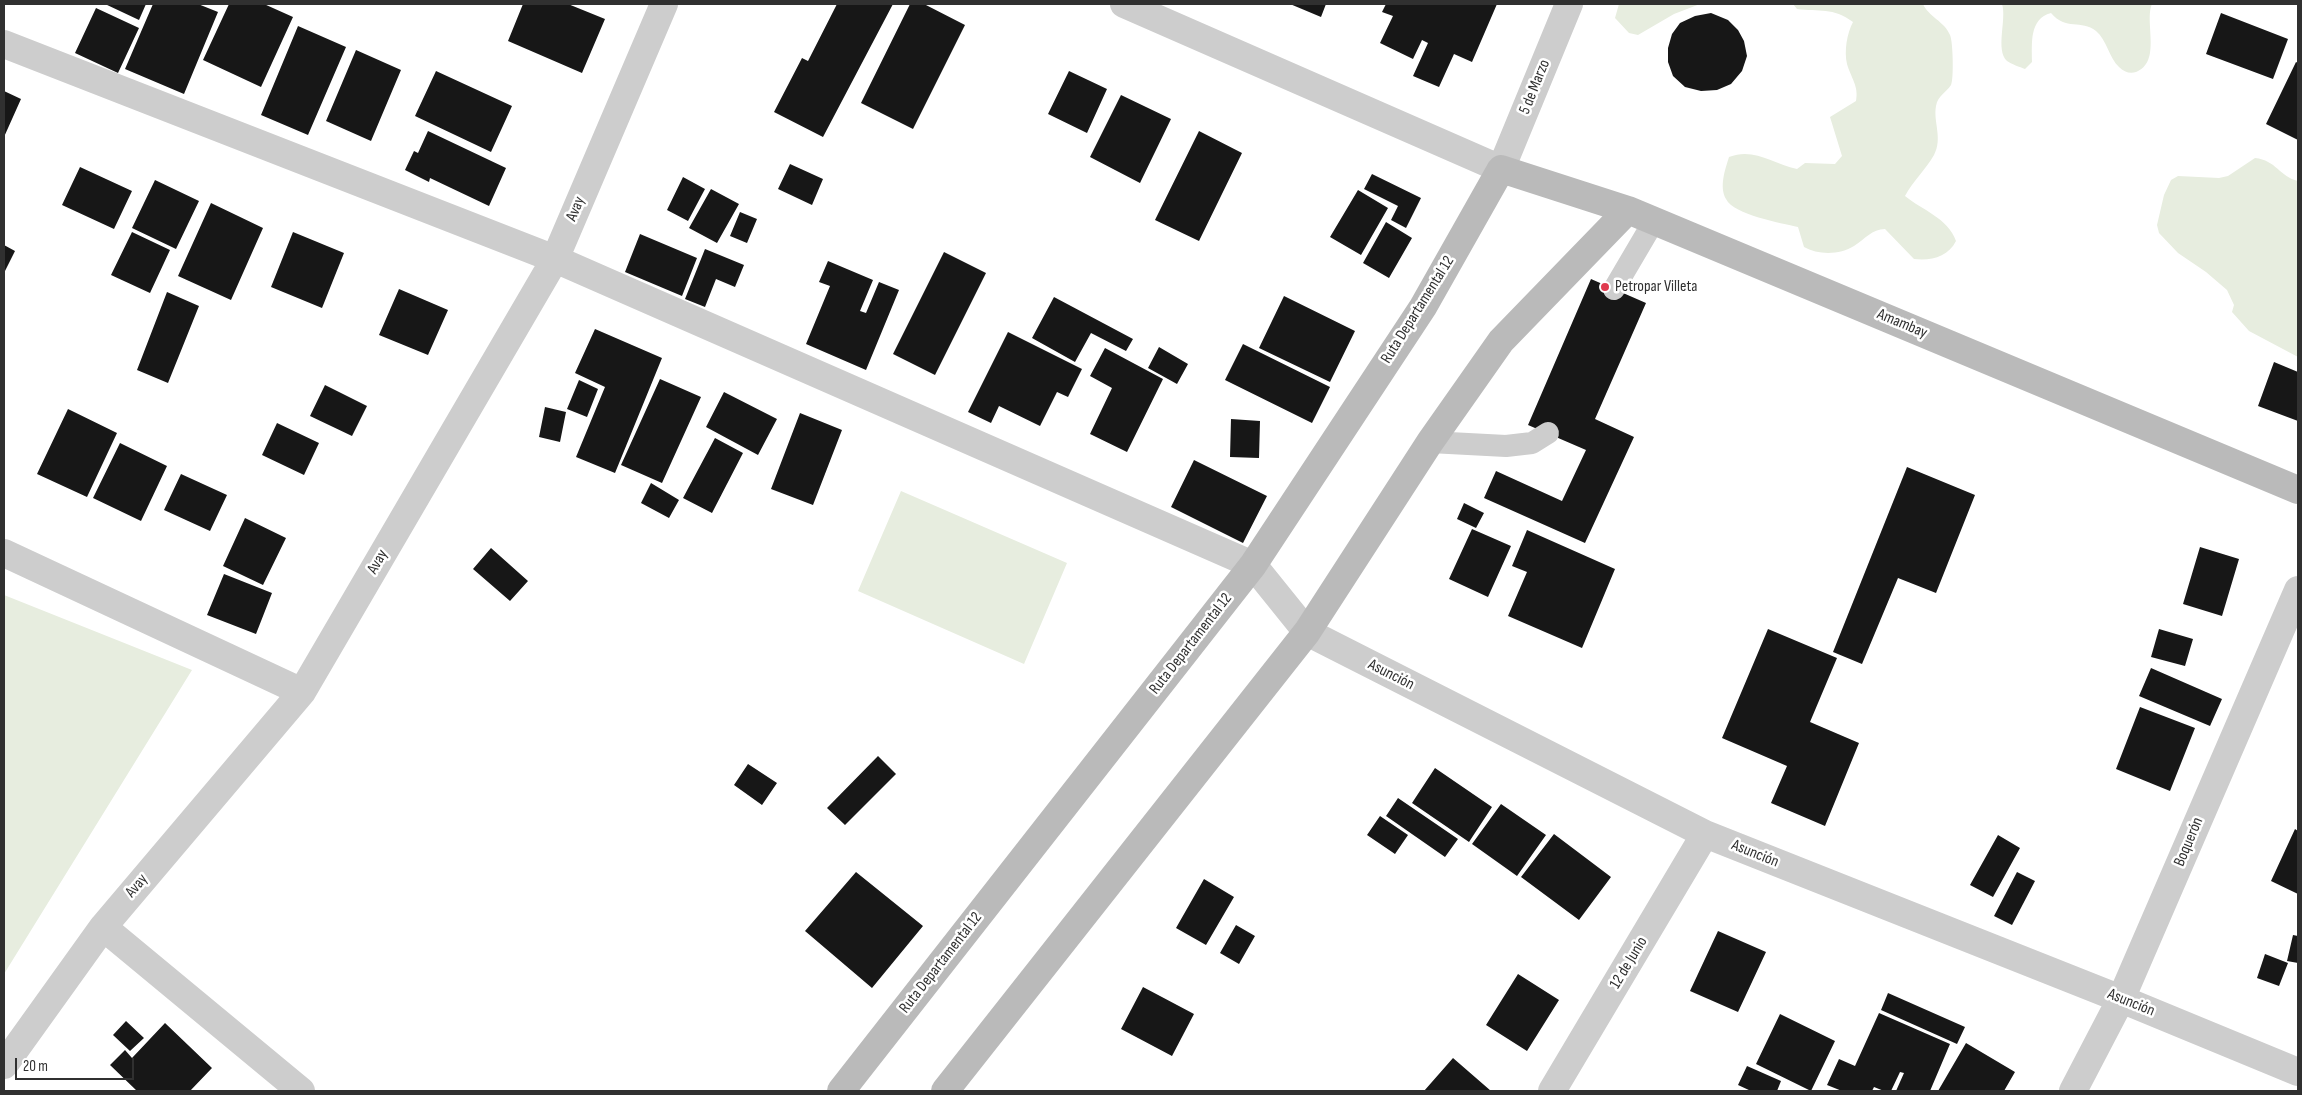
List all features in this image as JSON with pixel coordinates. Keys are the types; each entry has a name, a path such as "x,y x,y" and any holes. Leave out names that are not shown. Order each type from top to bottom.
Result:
{"main road":[{"name":"Amambay","path":"1501,170 1628,210 2298,490"},
{"name":"Ruta Departamental 12","path":"841,1091 1253,565 1423,307 1501,170"},
{"path":"944,1091 1307,632 1430,442 1501,341 1628,210"}],"street":[{"name":"Avay","path":"4,1065 102,926 302,692 555,259 664,4"},
{"path":"1124,4 1501,170"},
{"name":"5 de Marzo","path":"1501,170 1569,4"},
{"path":"4,44 555,259 1253,565"},
{"path":"4,553 302,692"},
{"name":"Asunción","path":"1253,565 1307,632 1705,834 2121,999 2298,1072"},
{"name":"Boquerón","path":"2073,1091 2121,999 2298,590"},
{"name":"12 de Junio","path":"1552,1091 1705,834"},
{"path":"102,926 301,1091"}],"lane":[{"path":"1614,289 1654,221"},
{"path":"1430,442 1506,446 1532,443 1548,433"}],"shaded area":[{"path":"1619,4 1700,4 1674,14 1638,35 1629,33 1615,18"},
{"path":"1793,4 1923,4 1948,30 1952,44 1953,76 1951,85 1940,97 1936,106 1937,149 1905,196 1941,220 1952,233 1956,241 1944,254 1927,259 1914,259 1885,229 1872,233 1854,246 1842,251 1822,253 1810,250 1804,247 1798,227 1748,214 1738,210 1726,199 1723,184 1729,157 1738,154 1755,155 1797,169 1805,163 1835,164 1842,156 1830,117 1856,101 1856,86 1847,64 1846,54 1848,37 1853,22 1846,17 1832,12 1797,9"},
{"path":"2002,4 2152,4 2150,12 2151,41 2148,60 2144,67 2136,72 2125,71 2113,59 2103,39 2096,31 2085,26 2062,22 2051,13 2044,16 2035,26 2032,40 2032,62 2025,69 2007,61 2004,56 2001,42"},
{"path":"2255,158 2268,162 2287,176 2298,181 2298,357 2249,331 2232,312 2234,305 2227,290 2206,272 2178,253 2159,233 2157,225 2164,195 2171,180 2178,176 2219,178 2228,176"},
{"path":"901,491 1067,563 1024,664 858,591"},
{"path":"4,595 192,670 4,974"}],"building":[{"path":"105,4 146,4 139,20"},
{"path":"153,4 198,4 218,12 184,94 125,69"},
{"path":"229,4 264,4 293,17 261,87 203,60"},
{"path":"523,4 568,4 605,19 582,73 508,41"},
{"path":"837,4 893,4 823,137 774,112 802,58 808,61"},
{"path":"910,4 924,4 965,25 913,129 861,103"},
{"path":"1290,4 1326,4 1321,17"},
{"path":"1386,4 1497,4 1472,62 1454,54 1439,87 1413,76 1428,43 1422,40 1413,59 1380,43 1393,16 1382,12"},
{"path":"96,8 139,28 118,73 75,53"},
{"path":"1711,13 1728,20 1738,30 1744,41 1747,56 1742,71 1731,84 1717,90 1701,91 1685,87 1673,76 1668,62 1668,48 1672,34 1680,23 1695,16"},
{"path":"2221,13 2288,39 2273,79 2206,54"},
{"path":"298,26 346,47 308,135 261,115"},
{"path":"356,50 401,70 371,141 326,121"},
{"path":"2296,62 2298,63 2298,140 2266,124"},
{"path":"436,71 512,106 491,152 415,116"},
{"path":"1069,71 1107,89 1087,133 1048,114"},
{"path":"4,91 21,99 4,137"},
{"path":"1121,95 1171,119 1140,183 1090,157"},
{"path":"428,131 506,168 489,206 430,178 429,182 405,170 414,151 418,153"},
{"path":"1199,131 1242,153 1199,241 1155,220"},
{"path":"790,164 823,179 812,205 778,189"},
{"path":"80,167 132,191 114,229 62,205"},
{"path":"1372,174 1421,198 1406,228 1391,220 1398,206 1364,189"},
{"path":"683,177 705,189 688,221 667,210"},
{"path":"155,180 199,201 176,249 132,228"},
{"path":"711,189 739,204 717,243 689,228"},
{"path":"1358,190 1388,208 1361,255 1330,237"},
{"path":"211,203 263,228 231,300 178,276"},
{"path":"740,212 757,219 747,243 730,236"},
{"path":"1386,222 1412,238 1389,278 1363,263"},
{"path":"132,232 170,250 150,293 111,275"},
{"path":"293,232 344,253 322,308 271,287"},
{"path":"640,234 697,258 682,296 625,272"},
{"path":"4,245 15,251 4,273"},
{"path":"705,249 744,265 735,287 716,279 705,307 685,299"},
{"path":"944,252 986,273 935,375 893,354"},
{"path":"828,261 873,280 860,311 866,313 879,282 899,290 866,370 806,344 830,286 819,282"},
{"path":"1591,279 1646,303 1595,419 1634,437 1585,543 1484,498 1496,471 1562,501 1586,450 1528,425"},
{"path":"399,289 448,310 428,355 379,335"},
{"path":"167,292 199,306 168,383 137,370"},
{"path":"1284,296 1355,331 1330,382 1259,348"},
{"path":"1054,297 1133,339 1126,351 1091,333 1075,362 1032,338"},
{"path":"595,329 662,358 615,473 576,457 605,387 575,373"},
{"path":"1008,332 1082,369 1068,397 1057,392 1040,426 999,406 991,423 968,412"},
{"path":"1243,344 1330,387 1312,423 1225,380"},
{"path":"1159,347 1188,364 1177,384 1148,368"},
{"path":"1105,348 1163,379 1127,452 1090,434 1112,388 1090,376"},
{"path":"2274,362 2298,372 2298,421 2258,406"},
{"path":"660,379 701,397 662,483 621,465"},
{"path":"579,380 598,389 587,417 567,409"},
{"path":"325,385 367,406 352,436 310,416"},
{"path":"724,392 777,419 758,455 706,427"},
{"path":"545,407 566,412 560,442 539,437"},
{"path":"68,409 117,433 87,497 37,474"},
{"path":"800,413 842,430 813,505 771,489"},
{"path":"1231,419 1260,421 1259,458 1230,457"},
{"path":"277,423 319,443 304,475 262,455"},
{"path":"715,438 743,453 712,513 683,498"},
{"path":"120,443 167,466 141,521 93,498"},
{"path":"1194,460 1267,496 1243,543 1171,507"},
{"path":"1907,467 1975,495 1936,593 1898,578 1862,664 1833,652"},
{"path":"181,474 227,495 210,531 164,510"},
{"path":"651,483 679,500 669,518 641,503"},
{"path":"1464,503 1484,513 1476,528 1457,519"},
{"path":"245,518 286,538 263,585 223,566"},
{"path":"1472,529 1511,546 1488,597 1449,579"},
{"path":"1527,530 1615,569 1582,648 1508,616 1527,572 1512,566"},
{"path":"2200,547 2239,559 2222,616 2183,604"},
{"path":"491,548 528,581 510,601 473,569"},
{"path":"224,574 272,593 256,634 207,615"},
{"path":"1768,629 1837,658 1810,722 1859,743 1825,826 1771,803 1787,766 1722,738"},
{"path":"2159,629 2193,639 2185,666 2151,657"},
{"path":"2151,668 2222,699 2210,726 2139,696"},
{"path":"2140,707 2195,728 2170,791 2116,769"},
{"path":"878,756 896,774 845,825 827,808"},
{"path":"748,764 777,783 762,805 734,785"},
{"path":"1435,768 1492,807 1469,842 1412,803"},
{"path":"1398,798 1458,839 1445,857 1386,816"},
{"path":"1501,804 1546,835 1517,876 1472,844"},
{"path":"1380,816 1408,835 1395,854 1367,835"},
{"path":"2295,829 2298,831 2298,894 2271,881"},
{"path":"1554,834 1611,877 1579,920 1521,877"},
{"path":"1998,835 2020,848 1993,897 1970,885"},
{"path":"856,872 923,926 872,988 805,931"},
{"path":"2017,872 2035,881 2012,925 1994,916"},
{"path":"1204,879 1234,897 1206,945 1176,928"},
{"path":"1236,925 1255,936 1239,964 1220,953"},
{"path":"1718,931 1766,952 1738,1012 1690,991"},
{"path":"2293,935 2298,936 2298,963 2287,961"},
{"path":"2265,954 2288,963 2279,986 2257,978"},
{"path":"1518,974 1559,1000 1527,1051 1486,1025"},
{"path":"1143,987 1194,1014 1172,1056 1121,1029"},
{"path":"1888,993 1965,1027 1957,1044 1881,1010"},
{"path":"1879,1013 1950,1044 1930,1091 1896,1091 1904,1073 1900,1072 1891,1091 1884,1091 1874,1087 1872,1091 1842,1091 1827,1085 1839,1059 1855,1066"},
{"path":"1780,1014 1835,1041 1811,1091 1756,1064"},
{"path":"126,1021 144,1038 130,1051 113,1035"},
{"path":"165,1023 212,1068 190,1091 137,1091 110,1065 125,1050 132,1058"},
{"path":"1966,1043 2015,1072 2004,1091 1938,1091"},
{"path":"1453,1058 1491,1091 1424,1091"},
{"path":"1747,1066 1781,1081 1777,1091 1751,1091 1738,1085"}],"place":[{"name":"Petropar Villeta","path":"1605,287"}]}
